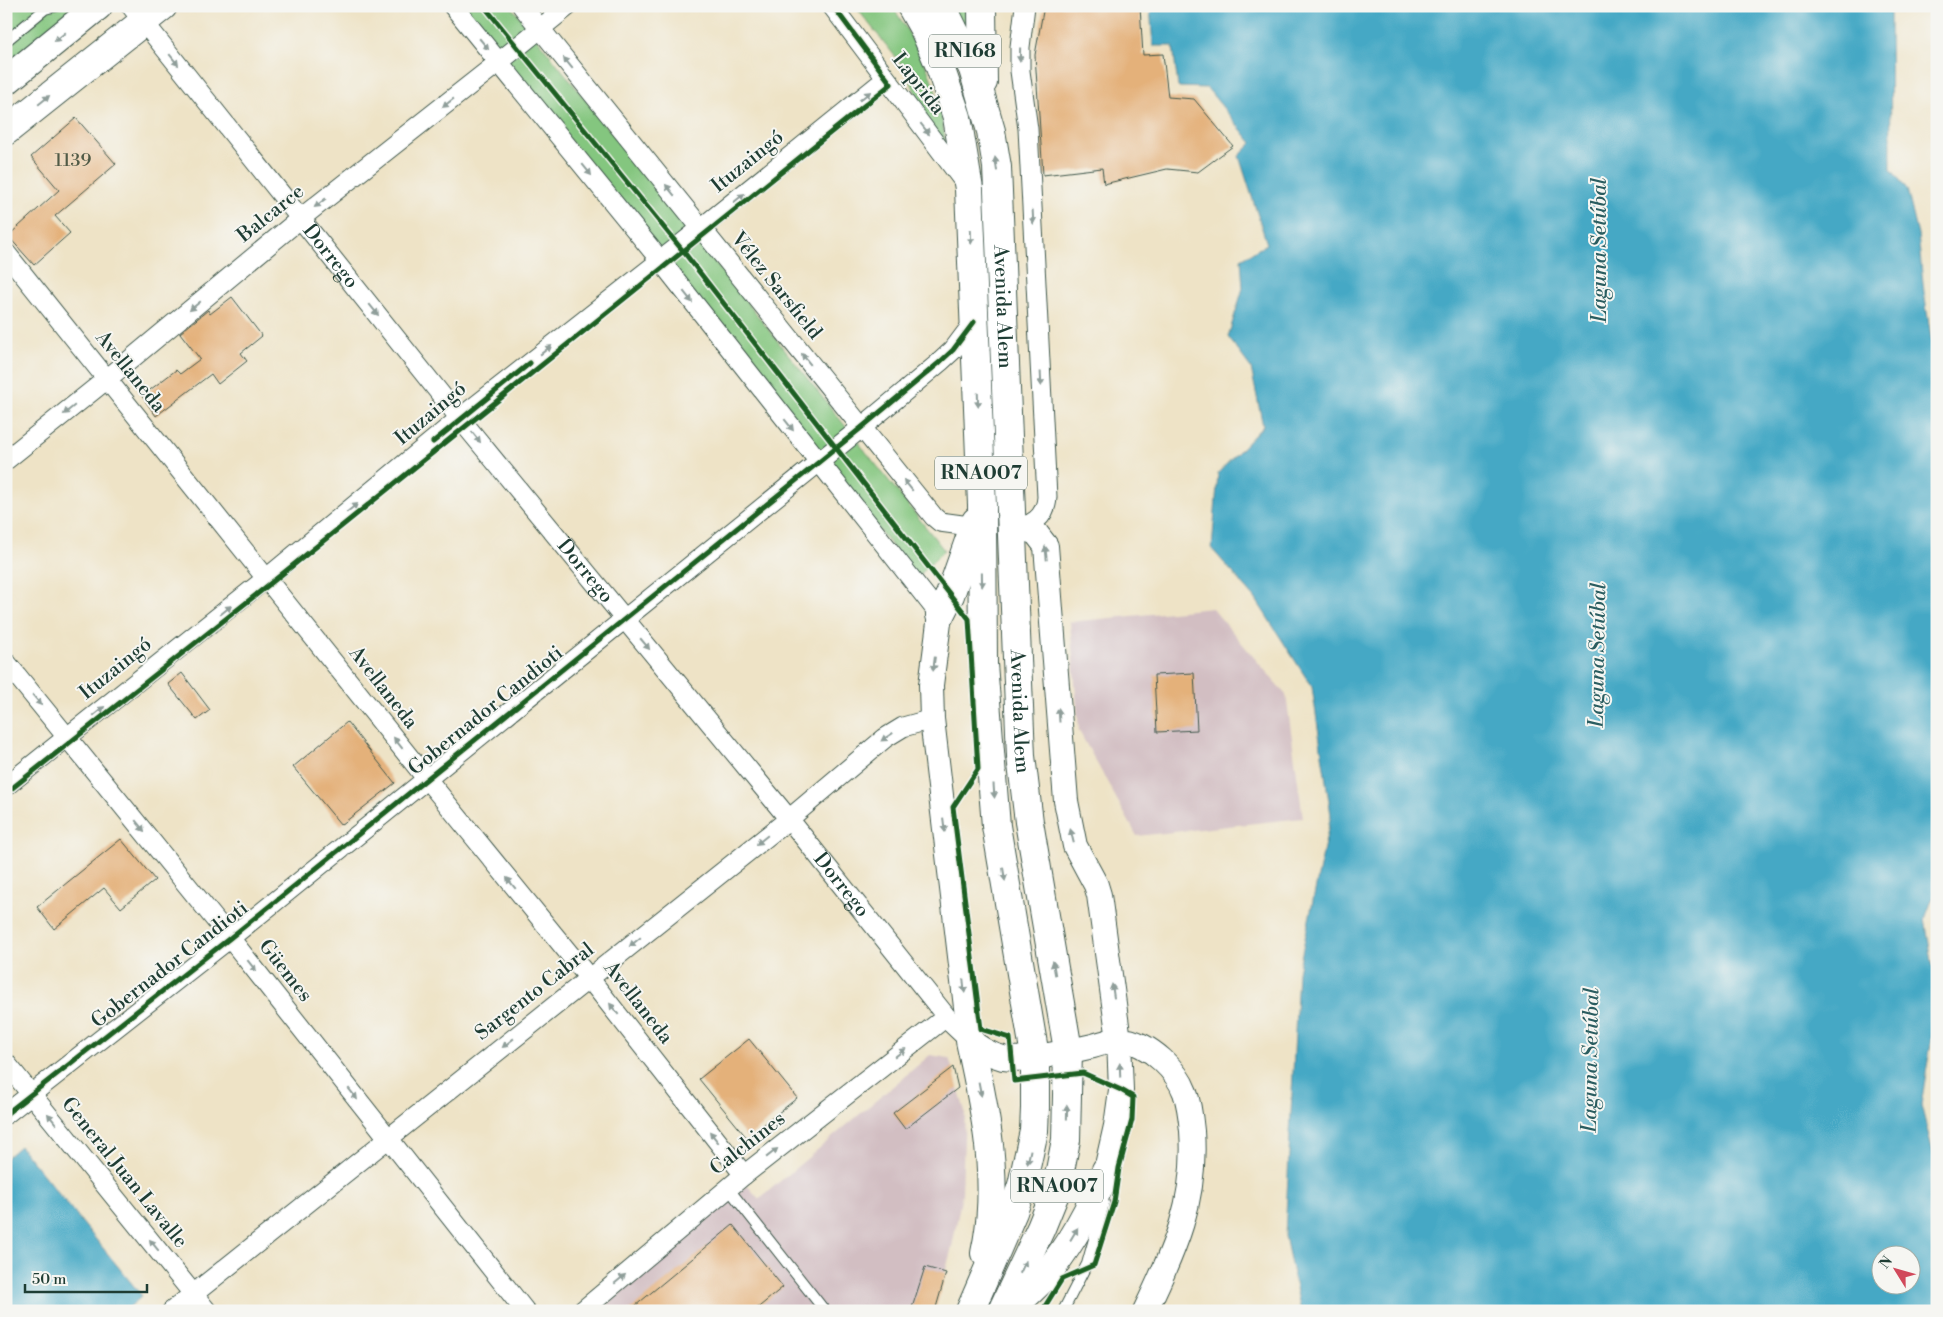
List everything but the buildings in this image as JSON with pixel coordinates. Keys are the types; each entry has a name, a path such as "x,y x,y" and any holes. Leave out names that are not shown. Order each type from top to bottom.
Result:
{"main road":[{"path":"6,81 98,6"},
{"name":"RNA007","path":"910,6 924,29 939,64 957,117 969,189"},
{"name":"RN168","path":"942,6 973,69 982,98"},
{"path":"982,6 982,98"},
{"path":"6,131 146,12"},
{"name":"Avenida Alem","path":"982,98 997,167 1016,527 1021,756 1029,822 1068,1050 1066,1140 1056,1191 1041,1228 1002,1311"},
{"name":"Avenida Alem","path":"969,189 983,664 996,826 1035,1056 1036,1108 1034,1131 1022,1185 1013,1212 971,1309"},
{"path":"940,615 950,595 979,521"},
{"path":"970,1041 982,1100 991,1169 991,1211 986,1250 971,1309"},
{"path":"1009,1311 1044,1277 1068,1244 1096,1197 1106,1170"}],"street":[{"path":"453,6 660,260 940,615 931,685 932,719 970,1041"},
{"name":"Vélez Sarsfield","path":"522,6 861,428 940,522 979,521"},
{"name":"Balcarce","path":"6,460 301,218 568,6"},
{"name":"Laprida","path":"832,6 947,157 969,189"},
{"path":"1016,527 1032,523 1043,515 1047,505 1028,128 1020,71 1024,6"},
{"name":"Dorrego","path":"146,12 301,218 460,418 790,818 946,1017 970,1041 985,1051 1004,1058 1035,1056 1120,1040"},
{"name":"Ituzaingó","path":"6,786 267,578 460,418 886,79"},
{"name":"Avellaneda","path":"6,253 426,778 590,978 744,1175"},
{"name":"Gobernador Candioti","path":"6,1114 230,938 817,461 861,428 953,350 974,322"},
{"path":"979,521 1016,527 1036,533 1046,546 1066,801 1075,846 1099,895 1120,1040 1121,1090 1116,1126 1106,1170"},
{"name":"Güemes","path":"6,662 68,736 230,938 525,1311"},
{"name":"Sargento Cabral","path":"172,1311 790,818 885,738 903,727 932,719"},
{"name":"Calchines","path":"582,1311 744,1175 946,1017"},
{"path":"1120,1040 1146,1048 1170,1068 1181,1081 1189,1104 1193,1144 1190,1193 1176,1243 1145,1311"},
{"name":"General Juan Lavalle","path":"6,1063 207,1311"}],"lane":[{"path":"6,41 45,9 57,6"},
{"path":"1062,1311 1087,1264 1105,1200 1106,1170"},
{"path":"728,1188 825,1311"}],"shaded area":[{"path":"1212,608 1286,695 1303,818 1137,836 1079,731 1070,622"},
{"path":"930,1055 949,1058 965,1111 962,1194 952,1247 935,1311 599,1311 747,1185 759,1199"}],"green space":[{"path":"6,6 78,6 6,66"},
{"path":"463,6 511,6 944,550 917,578"},
{"path":"855,6 892,6 914,41 931,78 939,104 946,146 928,124 906,70"},
{"path":"948,6 973,6 972,45"}],"water":[{"name":"Laguna Setúbal","path":"1150,6 1890,6 1891,169 1907,189 1918,235 1924,292 1937,376 1937,886 1925,919 1937,992 1937,1004 1921,1105 1937,1168 1937,1311 1301,1311 1285,1236 1298,972 1331,815 1312,687 1255,598 1212,549 1218,473 1263,426 1251,368 1228,337 1243,288 1241,259 1267,244 1239,156 1252,143 1207,88 1178,87 1173,46 1153,46"},
{"path":"20,1146 142,1296 125,1311 6,1311 6,1158"}],"cycle path":[{"path":"484,6 683,251 969,619 978,769 953,807 981,1029 1010,1038 1014,1081 1083,1073 1133,1097 1132,1120 1119,1168 1114,1202 1094,1265 1062,1279 1042,1311"},
{"path":"6,793 271,583 891,84 833,6"},
{"path":"6,1114 230,938 861,428 953,350 974,322"},
{"path":"433,442 530,363"}]}
